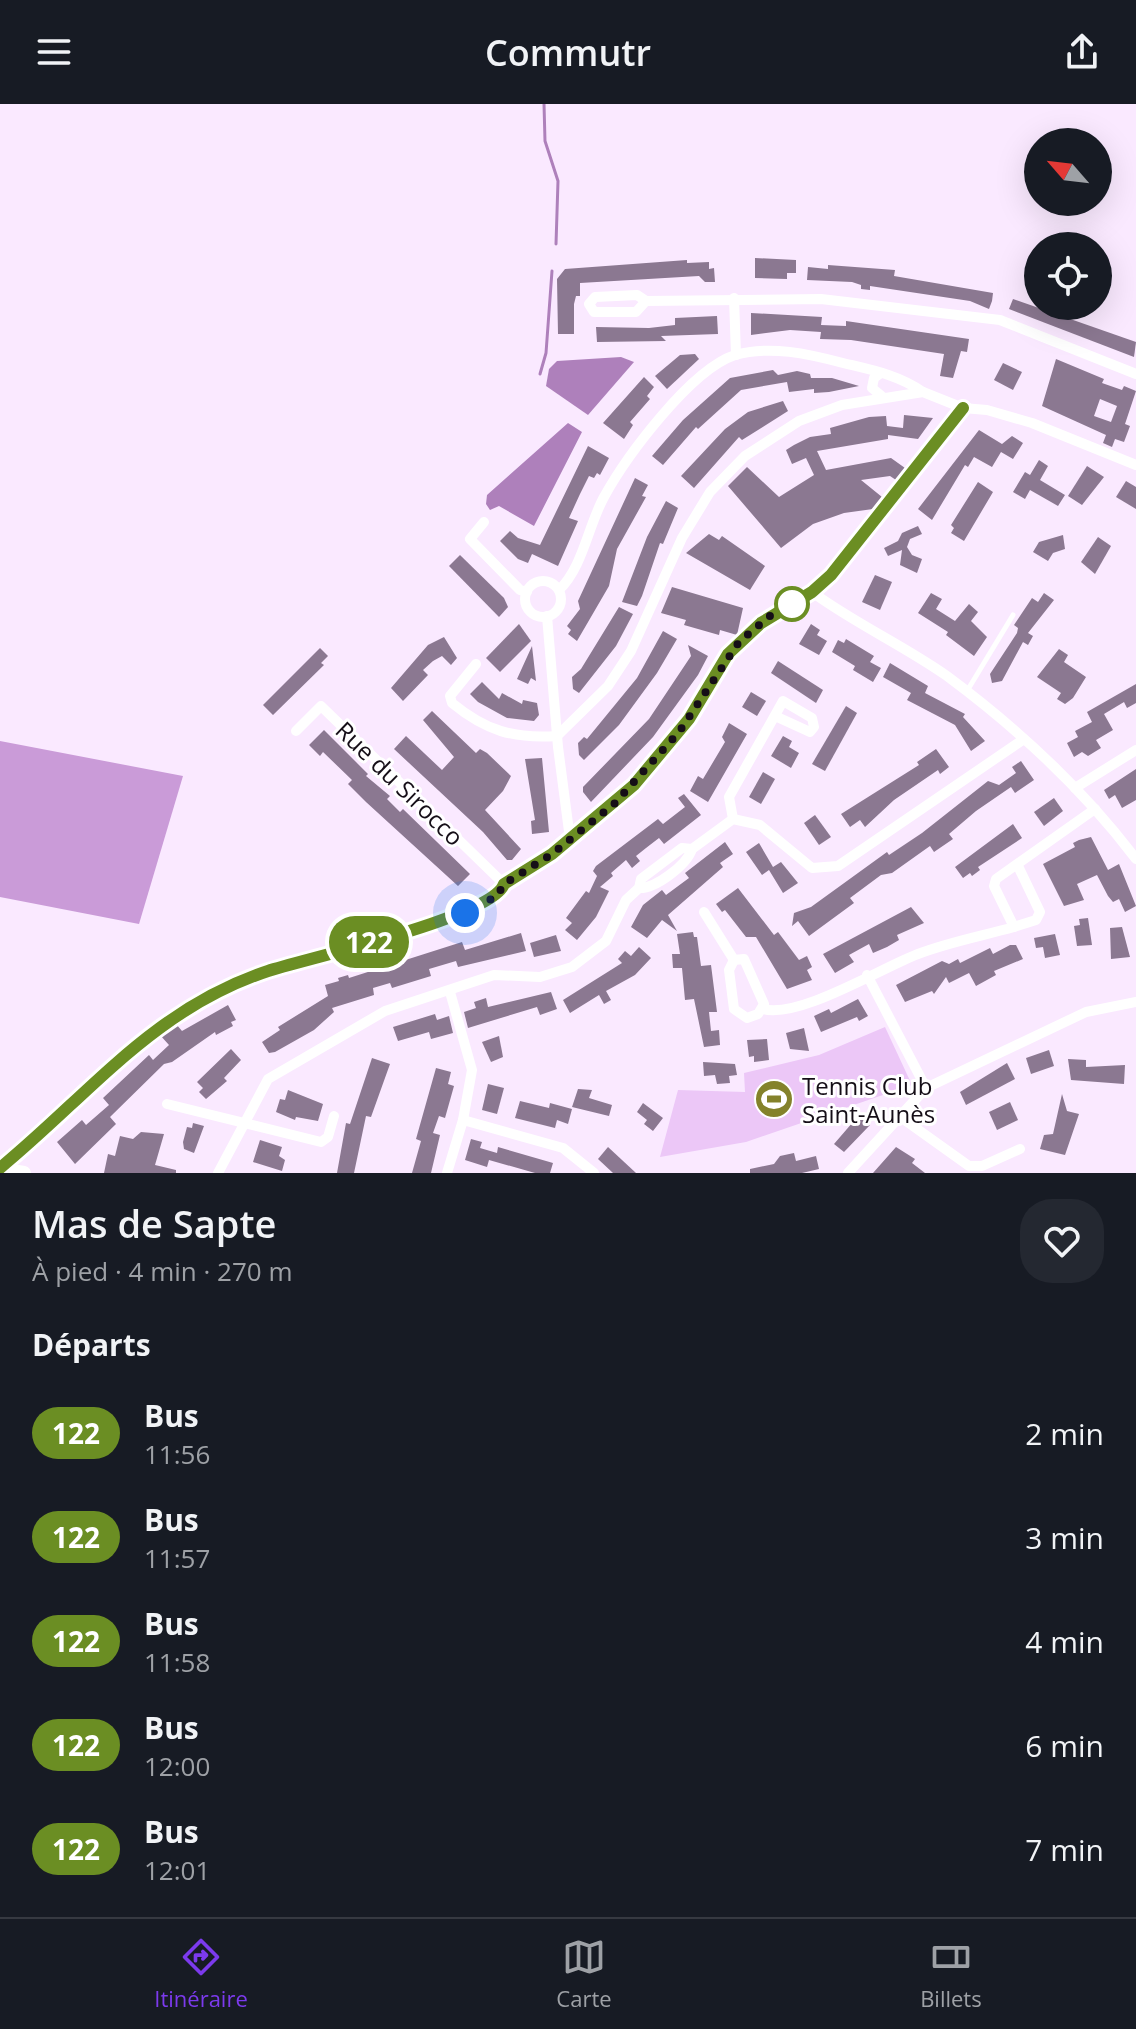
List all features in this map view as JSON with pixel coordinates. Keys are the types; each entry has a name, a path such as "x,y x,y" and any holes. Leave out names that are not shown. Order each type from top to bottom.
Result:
{"street":[{"path":"646,301 636,312 594,312 589,304 595,297 637,295 646,301 821,299 994,320 1136,374"},
{"path":"734,298 736,355"},
{"path":"527,592 529,609 537,616 547,616 560,606 559,590 574,567 603,500 630,454 689,389 719,363 736,355 806,353 905,379 923,392 963,408 983,409 1032,423 1135,462"},
{"path":"881,373 874,378 872,388 884,398"},
{"path":"476,664 458,682 450,696 452,703 486,728 505,735 557,736 608,686 631,651 686,530 705,498 727,474 756,447 799,421 842,405 923,392"},
{"path":"0,1168 63,1116 146,1036 197,1000 236,982 308,958 465,913 497,896 504,884 570,839 614,804 656,761 689,719 739,642 771,615 812,592 836,568 963,408"},
{"path":"484,522 470,539 520,590 527,592"},
{"path":"527,592 535,584 545,582 559,590"},
{"path":"812,592 903,647 1024,739 1095,809 1136,859"},
{"path":"547,616 570,839"},
{"name":"Rue du Sirocco","path":"296,731 321,706 504,884"},
{"path":"733,819 729,797 775,716"},
{"path":"218,1173 268,1079 385,1011 494,975 540,977 572,967 606,941 626,900 639,888 648,888 658,881 690,857 692,849 733,819 760,825 807,866 830,869 1024,739"},
{"path":"1075,788 1136,750"},
{"path":"1014,927 994,882 1095,809"},
{"path":"734,960 729,970 735,1012 747,1018 763,1009 779,1011 802,1005 921,953 1036,920 1040,912 1017,864"},
{"path":"704,912 734,960"},
{"path":"734,960 744,959 749,963 763,1009"},
{"path":"867,975 926,1088"},
{"path":"447,1173 463,1120 472,1070 450,992"},
{"path":"848,1173 926,1088 1086,1012 1136,1002"},
{"path":"167,1104 321,1142 328,1137 334,1116"},
{"path":"899,1116 969,1166 982,1166 1020,1149"},
{"path":"463,1120 563,1148 594,1173"},
{"path":"0,1168 24,1173"}],"lane":[{"path":"966,692 1013,615"}],"shaded area":[{"path":"621,357 634,362 588,415 546,386 549,369 557,361"},
{"path":"568,423 582,432 534,526 499,506 490,510 486,504 487,495"},
{"path":"0,741 183,776 139,924 0,897"},
{"name":"Tennis Club Saint-Aunès","path":"885,1027 912,1085 746,1142 660,1157 678,1090 745,1092 744,1073 819,1055"}],"building":[{"path":"755,258 796,260 796,273 787,273 787,279 755,278"},
{"path":"687,260 687,263 709,262 709,269 714,268 715,282 705,282 699,276 580,283 580,296 576,296 574,304 574,334 558,334 557,279 565,269"},
{"path":"828,265 895,270 894,276 993,293 992,301 989,309 970,301 870,286 870,290 861,289 861,285 852,282 807,280 808,267 828,269"},
{"path":"1013,299 1024,303 1024,315 1009,309"},
{"path":"751,313 822,317 821,325 846,326 846,321 969,339 967,352 961,351 953,378 940,376 944,354 851,340 820,339 821,332 790,330 751,335"},
{"path":"717,316 718,334 661,336 666,341 597,342 596,327 649,328 675,325 675,318"},
{"path":"1038,320 1073,320 1136,342 1134,357"},
{"path":"695,354 699,359 667,389 655,376 680,355"},
{"path":"1056,359 1104,379 1102,383 1136,391 1125,424 1130,426 1124,442 1115,439 1112,447 1103,443 1106,435 1042,406","holes":["1100,399 1117,406 1111,422 1094,416"]},
{"path":"1003,363 1022,372 1013,390 994,380"},
{"path":"773,370 778,375 797,371 810,374 811,378 832,378 859,386 829,392 814,393 814,389 789,392 787,382 741,390 698,429 696,427 663,465 652,456 683,420 730,378"},
{"path":"644,377 654,387 647,396 650,399 630,422 633,425 624,439 603,423"},
{"path":"783,401 788,411 742,440 739,437 694,488 681,476 725,429 748,412"},
{"path":"904,415 933,418 918,439 888,435 888,439 817,451 826,470 891,458 905,468 896,480 890,476 861,480 882,497 873,509 844,513 813,524 781,548 728,486 747,467 779,497 814,475 806,458 792,464 786,450 810,437 831,434 830,428 869,417 886,416 887,426 903,428"},
{"path":"979,430 1002,444 1012,436 1023,443 1013,459 1001,452 992,467 974,457 968,467 965,465 932,520 918,509"},
{"path":"588,446 609,458 600,475 597,473 594,478 589,476 580,494 569,518 578,521 558,566 532,554 528,563 518,559 500,541 510,531 518,538 540,545"},
{"path":"1039,460 1048,466 1040,480 1065,495 1058,506 1030,490 1025,499 1013,492 1025,472 1030,475"},
{"path":"1087,466 1104,477 1082,505 1068,496"},
{"path":"635,478 648,485 642,496 646,497 617,549 609,586 577,641 568,634 571,630 567,626 580,609 578,601"},
{"path":"1126,481 1136,487 1136,509 1116,497"},
{"path":"978,482 993,492 964,541 951,533 954,528 951,525"},
{"path":"666,501 678,508 663,544 660,543 642,596 637,606 622,602 647,537"},
{"path":"918,526 922,534 910,539 907,547 912,555 922,559 917,573 900,565 902,550 888,556 884,548 898,541 902,533"},
{"path":"709,534 719,540 722,536 765,566 750,590 686,553"},
{"path":"1063,535 1065,549 1053,553 1048,561 1033,552 1039,542"},
{"path":"1098,537 1111,546 1095,574 1081,562"},
{"path":"460,555 504,598 508,607 499,617 449,566"},
{"path":"875,575 892,582 880,610 862,602"},
{"path":"672,587 743,608 737,635 720,630 719,635 684,625 686,620 661,613"},
{"path":"931,593 942,599 936,609 955,621 969,604 978,612 971,621 987,637 974,656 946,635 948,632 918,613"},
{"path":"1044,593 1054,600 1028,633 1033,636 1028,645 1023,642 1002,681 992,683 990,674 1017,633 1018,628 1014,625 1032,598 1038,602"},
{"path":"619,607 633,614 616,646 579,693 573,689 572,677 581,669"},
{"path":"519,624 531,641 500,672 486,658"},
{"path":"811,624 820,630 817,635 827,641 819,655 799,644"},
{"path":"663,631 677,639 657,673 619,725 584,760 579,755 578,743 584,737 587,739 637,678"},
{"path":"444,637 457,658 451,665 442,656 433,661 423,670 428,675 403,701 391,688 428,645"},
{"path":"846,639 874,656 870,662 881,668 873,682 832,652 838,640 844,643"},
{"path":"688,645 708,656 698,675 653,737 591,802 583,787 649,719 691,656"},
{"path":"532,646 536,681 531,678 528,684 517,679"},
{"path":"320,648 328,656 321,663 324,665 273,715 263,705"},
{"path":"1059,649 1068,655 1064,662 1086,677 1073,698 1065,704 1057,699 1061,693 1037,677"},
{"path":"778,661 823,690 816,703 771,673"},
{"path":"890,663 928,686 925,693 965,714 963,717 985,741 971,751 955,725 907,700 911,693 883,677"},
{"path":"482,682 499,699 502,693 522,704 523,700 537,703 539,715 534,721 507,718 478,702 470,694"},
{"path":"1136,684 1136,703 1127,708 1124,702 1104,714 1113,730 1096,740 1101,748 1088,756 1082,752 1074,757 1067,743 1078,737 1075,731 1092,722 1087,712"},
{"path":"751,692 766,701 757,716 742,707"},
{"path":"846,706 857,713 825,771 812,764"},
{"path":"432,711 476,753 480,749 487,753 511,776 503,791 485,810 521,849 512,860 507,860 483,832 394,749 406,736 442,770 454,757 423,720"},
{"path":"729,723 747,734 708,802 690,791 698,776 703,779 725,742 722,737"},
{"path":"324,730 368,774 366,776 390,796 387,799 400,812 403,809 470,874 458,886 366,802 348,784 352,780 323,752 320,756 309,745"},
{"path":"783,736 792,741 789,747 799,753 791,768 771,756"},
{"path":"936,749 949,767 940,774 938,770 894,800 865,827 860,820 850,827 841,814 919,765 917,762"},
{"path":"542,758 549,832 532,834 531,821 535,820 525,759"},
{"path":"1021,761 1034,780 1015,793 1011,787 976,811 949,834 953,839 934,852 930,846 892,873 881,875 850,898 854,903 809,936 798,921 792,926 794,913 811,907 887,852 889,855 922,833 988,781 999,785 1016,773 1012,767"},
{"path":"1136,769 1136,800 1122,808 1115,795 1109,799 1104,790"},
{"path":"763,772 775,779 761,804 749,797"},
{"path":"684,794 701,815 664,844 659,838 636,856 640,861 632,868 626,860 611,873 613,876 600,887 609,891 596,917 577,940 565,930 572,923 566,918 586,891 589,893 597,876 593,871 596,866 658,819 663,824 685,807 678,798"},
{"path":"1054,798 1063,811 1044,826 1034,812"},
{"path":"815,815 831,837 819,845 804,823"},
{"path":"1013,824 1022,838 978,867 980,870 972,876 970,873 963,878 955,867"},
{"path":"1091,837 1108,870 1119,864 1136,906 1125,912 1119,899 1113,902 1108,896 1097,875 1077,884 1084,900 1064,906 1043,864 1075,847 1073,843"},
{"path":"725,842 733,854 720,863 723,867 668,915 677,931 662,920 647,938 631,927 643,905 662,890 666,895 689,878 685,873"},
{"path":"759,843 773,867 781,862 798,883 783,893 769,870 762,875 746,852"},
{"path":"738,888 774,935 778,932 799,960 807,956 812,967 807,970 812,980 787,989 756,937 746,937 725,910 722,912 716,904"},
{"path":"911,907 924,923 897,935 899,940 873,953 869,944 849,955 854,962 835,973 823,954"},
{"path":"1088,918 1092,945 1077,946 1074,926 1080,925 1079,919"},
{"path":"1122,927 1130,957 1111,959 1110,928"},
{"path":"693,932 697,937 701,966 711,965 717,1012 709,1012 711,1031 719,1030 720,1045 704,1047 694,999 685,1000 682,968 673,968 672,954 680,954 677,934"},
{"path":"521,933 526,951 458,967 456,961 429,969 431,976 392,988 390,983 373,988 374,995 332,1008 334,1012 314,1030 275,1052 269,1053 262,1042 280,1030 278,1027 328,996 325,985 339,981 338,978 348,975 349,978 462,942 465,950"},
{"path":"1055,934 1060,955 1045,958 1043,947 1036,948 1034,938"},
{"path":"556,935 561,951 534,957 530,943"},
{"path":"1016,945 1023,959 994,971 996,975 976,986 969,973 949,983 946,977 934,994 932,991 905,1002 896,985 942,961 949,964 958,959 960,963 990,948 993,954"},
{"path":"639,947 651,958 635,975 606,991 611,1000 604,1004 599,995 570,1013 563,1000 622,963 618,959 625,951 631,956"},
{"path":"551,992 557,1009 540,1015 537,1007 468,1028 464,1012 476,1008 474,1002 486,998 488,1007"},
{"path":"858,999 868,1016 859,1021 857,1017 821,1032 814,1016 829,1009 831,1013"},
{"path":"228,1005 236,1020 231,1022 233,1026 216,1035 215,1032 172,1062 164,1064 110,1117 116,1124 75,1164 57,1142 82,1120 86,1125 109,1105 103,1098 149,1055 153,1060 169,1045 160,1035 176,1024 182,1031"},
{"path":"435,1014 437,1020 449,1016 453,1033 431,1039 429,1032 398,1041 393,1027"},
{"path":"804,1028 809,1051 790,1049 786,1033"},
{"path":"499,1036 503,1057 491,1062 482,1042"},
{"path":"767,1039 769,1060 754,1062 754,1056 749,1057 747,1040"},
{"path":"231,1049 241,1060 224,1078 227,1081 206,1099 199,1092 203,1088 197,1082"},
{"path":"1049,1050 1054,1066 1031,1074 1026,1058"},
{"path":"372,1058 390,1064 371,1117 366,1116 354,1173 337,1173 346,1123 350,1124"},
{"path":"1068,1059 1086,1060 1086,1067 1125,1065 1124,1084 1071,1080"},
{"path":"703,1062 735,1064 737,1075 729,1076 730,1083 717,1084 715,1075 704,1076"},
{"path":"1007,1063 1015,1079 966,1105 960,1092"},
{"path":"436,1068 451,1072 448,1084 454,1086 445,1118 439,1116 433,1133 440,1135 431,1173 412,1173 421,1141 416,1139"},
{"path":"488,1084 504,1088 497,1114 482,1110"},
{"path":"578,1089 592,1090 589,1098 612,1105 609,1116 572,1107"},
{"path":"288,1090 323,1104 318,1121 296,1117 295,1120 276,1112 280,1099 285,1100"},
{"path":"1062,1094 1067,1111 1079,1114 1065,1155 1040,1149 1044,1135 1053,1134"},
{"path":"520,1101 549,1108 550,1103 572,1109 568,1124 557,1120 555,1128 515,1118"},
{"path":"1010,1102 1018,1120 997,1130 989,1112"},
{"path":"643,1103 663,1118 653,1131 644,1124 647,1120 637,1112"},
{"path":"852,1109 870,1125 844,1152 834,1144 853,1122 842,1112"},
{"path":"193,1123 204,1126 194,1153 184,1149 183,1142 187,1127 192,1128"},
{"path":"141,1132 164,1134 155,1165 176,1170 176,1173 104,1173 108,1154 115,1156 120,1136 133,1139"},
{"path":"471,1139 482,1142 480,1148 497,1153 498,1147 553,1163 550,1173 535,1173 489,1160 487,1167 465,1160"},
{"path":"260,1140 282,1147 279,1156 285,1160 282,1171 253,1162"},
{"path":"608,1147 636,1173 613,1173 598,1159"},
{"path":"896,1147 915,1159 912,1163 925,1173 873,1173"},
{"path":"794,1153 796,1161 816,1156 819,1169 802,1173 750,1173 750,1169 774,1164 780,1156"}],"waterway":[{"path":"544,104 545,141 558,181 556,244"},
{"path":"540,374 546,353 552,271"}],"bus line":[{"name":"122","path":"0,1168 63,1116 146,1036 197,1000 236,982 308,958 465,913 497,896 504,884 552,854 614,804 656,761 689,719 728,654 739,642 771,615 812,592 831,575 921,457 963,408"}],"place":[{"name":"Tennis Club Saint-Aunès","path":"774,1099"}],"route":[{"path":"465,913 497,896 504,884 552,854 614,804 656,761 689,719 728,654 771,615 792,604"}]}
